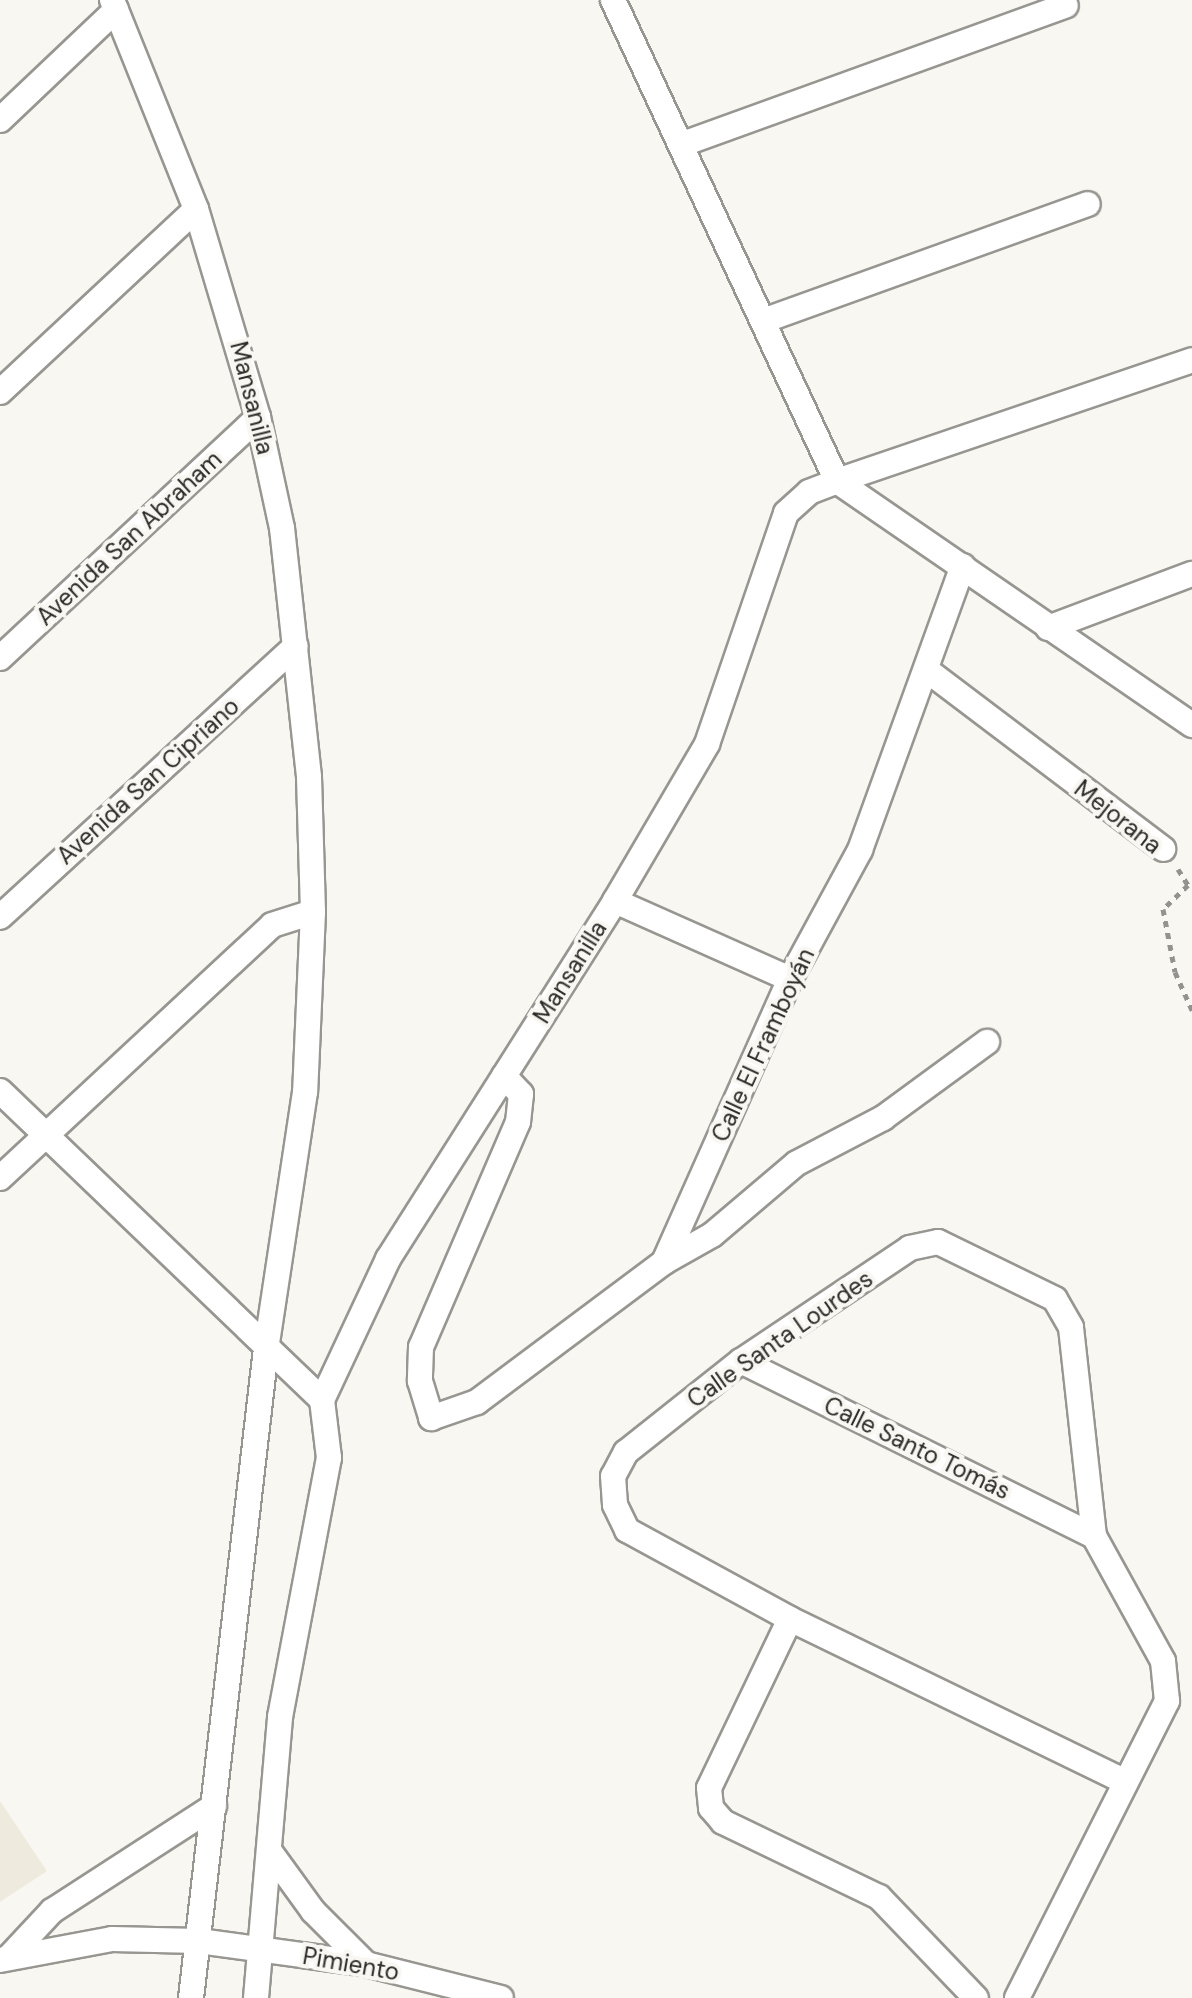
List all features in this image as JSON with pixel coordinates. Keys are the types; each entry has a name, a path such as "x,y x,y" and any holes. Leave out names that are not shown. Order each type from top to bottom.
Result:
{"street":[{"path":"613,0 683,144 837,481 1192,725"},
{"path":"0,120 114,5"},
{"name":"Mansanilla","path":"114,5 196,209 258,417 282,528 309,777 313,912 305,1092 266,1349 191,1998"},
{"path":"683,144 1066,5"},
{"path":"763,321 1088,204"},
{"path":"0,392 196,209"},
{"name":"Mansanilla","path":"322,1400 388,1259 615,901 707,744 786,513 809,492 837,481 1192,360"},
{"name":"Avenida San Abraham","path":"0,658 258,417"},
{"name":"Calle El Framboyán","path":"504,1076 521,1094 518,1122 421,1347 420,1381 431,1418 477,1402 664,1262 790,979 860,850 928,671 963,566"},
{"path":"1048,628 1192,574"},
{"name":"Avenida San Cipriano","path":"0,917 296,646"},
{"name":"Mejorana","path":"928,671 1163,849"},
{"path":"615,901 790,979"},
{"path":"0,1178 272,925 313,912"},
{"path":"664,1262 712,1235 797,1163 883,1118 987,1042"},
{"path":"0,1091 44,1138 322,1400 329,1458 280,1717 271,1853 256,1998"},
{"name":"Calle Santa Lourdes","path":"1017,1998 1167,1701 1163,1661 1094,1536 1071,1327 1055,1299 938,1242 910,1248 741,1361 626,1452 613,1476 615,1505 627,1530 790,1619 1126,1782"},
{"name":"Calle Santo Tomás","path":"741,1361 1094,1536"},
{"path":"790,1619 709,1788 711,1808 723,1822 879,1897 976,1998"},
{"path":"5,1958 52,1911 214,1806"},
{"path":"271,1853 313,1911 366,1964"},
{"name":"Pimiento","path":"5,1958 112,1939 199,1941 366,1964 501,1998"}],"path":[{"name":"Mejorana","path":"1163,849 1188,885 1163,909 1175,972 1192,1010"}],"shaded area":[{"path":"0,1801 47,1871 0,1902"}]}
